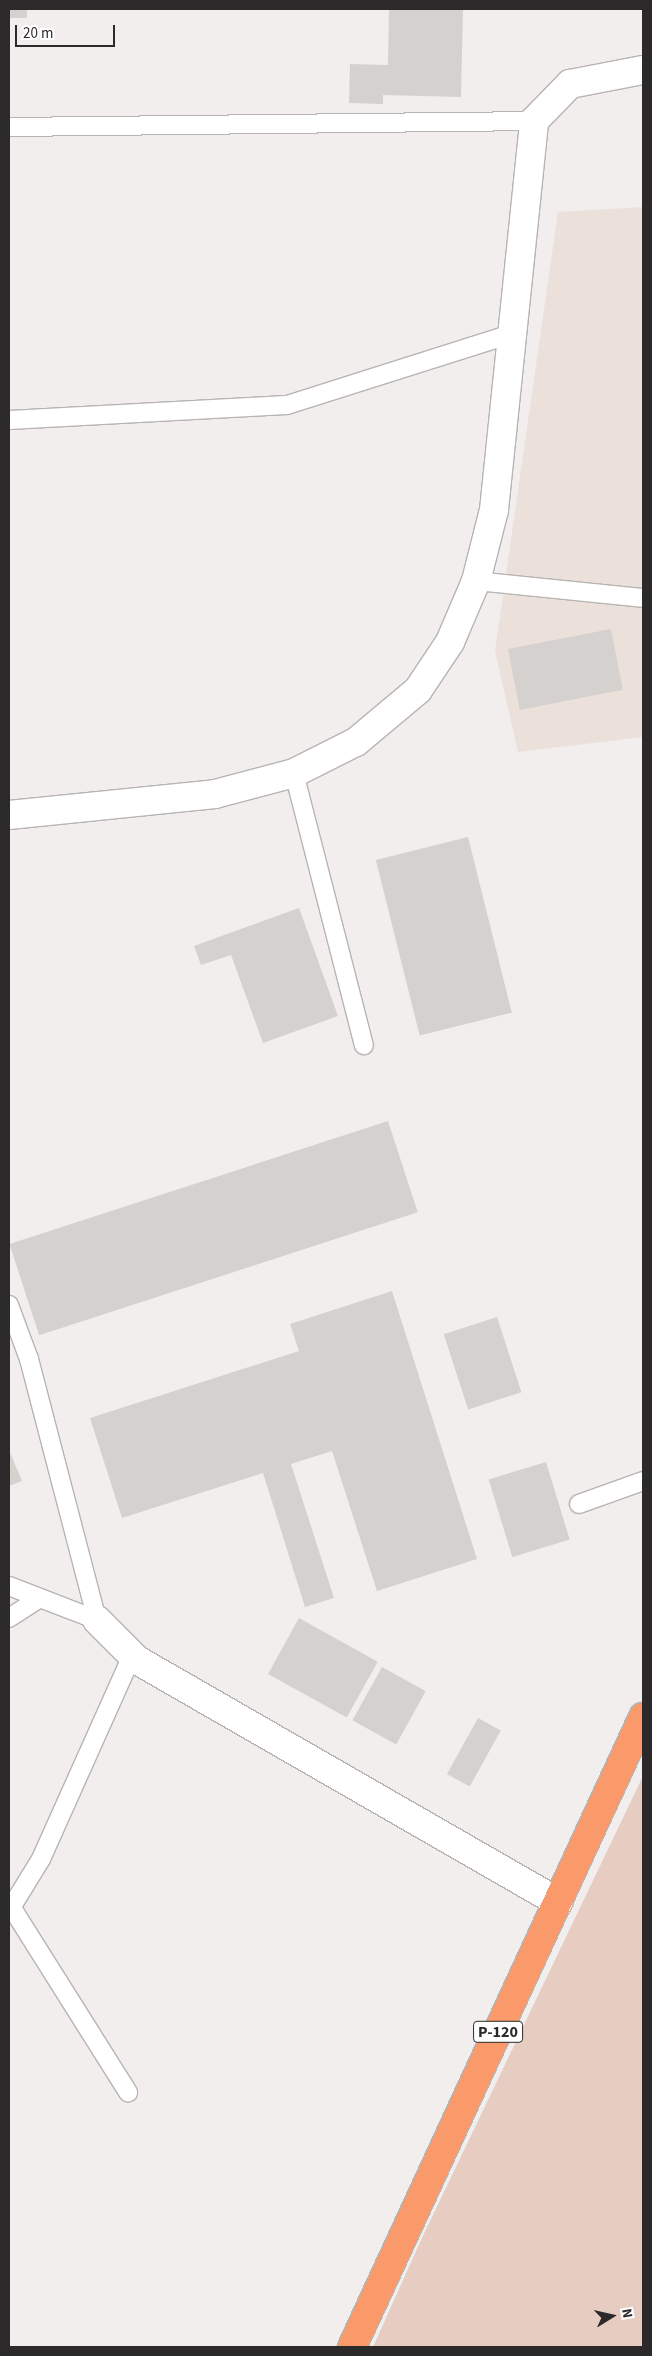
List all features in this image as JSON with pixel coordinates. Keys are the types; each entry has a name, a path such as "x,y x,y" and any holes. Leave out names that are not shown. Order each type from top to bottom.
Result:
{"highway":[{"name":"Р-120","path":"352,2347 643,1718"}],"street":[{"path":"9,815 215,794 294,773 356,742 418,690 450,642 476,581 494,510 514,334 534,121 570,84 643,70"},
{"path":"97,1620 132,1656 558,1902"}],"lane":[{"path":"9,127 534,121"},
{"path":"9,420 288,405 514,334"},
{"path":"476,581 643,598"},
{"path":"294,773 364,1045"},
{"path":"9,1305 29,1359 97,1620"},
{"path":"579,1504 643,1481"},
{"path":"9,1586 38,1599 97,1620"},
{"path":"9,1618 38,1599"},
{"path":"128,2092 10,1910 41,1859 132,1656"}],"shaded area":[{"path":"643,207 643,737 518,752 495,651 558,212"},
{"path":"643,1776 643,2347 373,2347 421,2240"}],"building":[{"path":"9,9 27,9 27,18 9,18"},
{"path":"389,9 463,9 461,97 383,95 383,104 349,103 350,64 388,65"},
{"path":"611,629 623,690 520,710 508,649"},
{"path":"468,837 512,1013 420,1036 376,860"},
{"path":"299,908 338,1016 263,1043 231,955 201,965 194,946"},
{"path":"388,1121 418,1212 39,1335 9,1244"},
{"path":"392,1291 477,1559 377,1591 332,1451 291,1464 334,1598 305,1607 263,1473 122,1518 90,1418 299,1351 290,1324"},
{"path":"497,1317 521,1392 468,1409 444,1334"},
{"path":"9,1450 22,1481 9,1486"},
{"path":"546,1462 570,1539 512,1557 489,1480"},
{"path":"299,1618 378,1662 347,1718 268,1674"},
{"path":"382,1667 426,1691 396,1745 352,1720"},
{"path":"478,1718 501,1731 470,1787 447,1774"}]}
